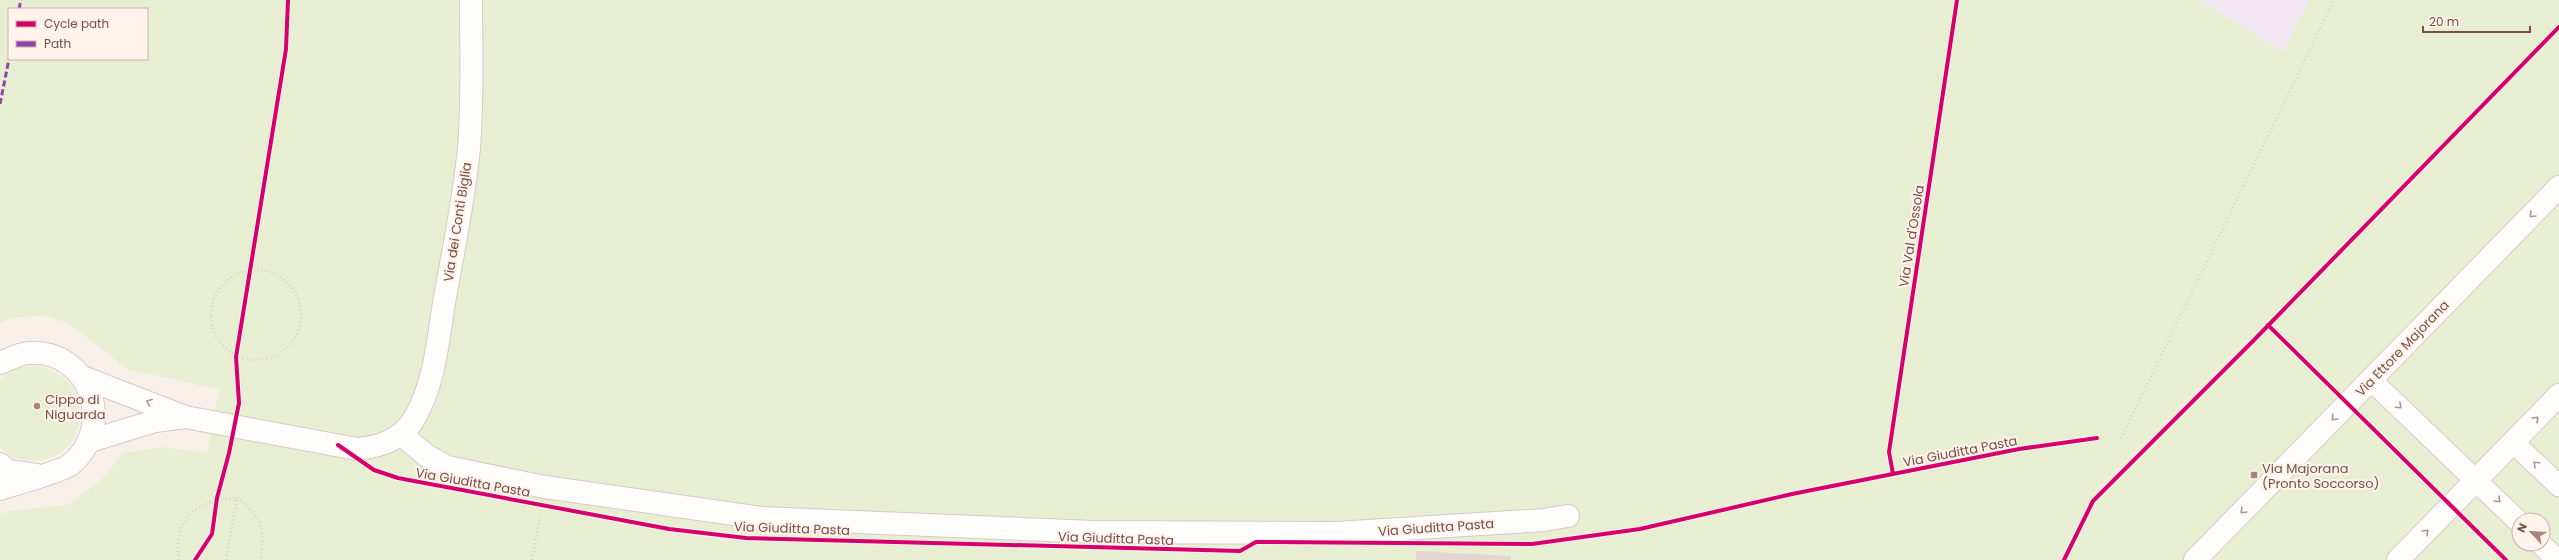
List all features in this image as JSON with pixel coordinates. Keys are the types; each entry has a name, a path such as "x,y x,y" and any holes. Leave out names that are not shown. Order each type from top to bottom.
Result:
{"street":[{"name":"Via dei Conti Biglia","path":"402,434 414,420 427,391 455,240 469,148 471,0"},
{"name":"Via Ettore Majorana","path":"2195,560 2559,187"},
{"path":"0,363 28,353 60,358 85,378 185,417 357,449 374,447 388,442 402,434"},
{"path":"85,378 95,409 90,441"},
{"path":"2398,560 2559,395"},
{"path":"0,488 69,465 90,441 155,421 185,417"},
{"name":"Via Giuditta Pasta","path":"402,434 427,456 447,466 545,488 761,518 1094,532 1337,534 1544,520 1568,516"},
{"path":"0,464 8,470 39,476"}],"lane":[{"path":"2371,380 2477,479 2511,514"},
{"path":"2513,442 2559,486"},
{"path":"2549,552 2557,560"}],"path":[{"path":"2121,438 2334,0"},
{"path":"250,276 253,262"},
{"path":"252,269 275,273 294,289 302,311 298,335 282,354 262,362 236,357 218,342 212,327 210,320 214,296 230,277 252,269"},
{"path":"236,365 237,350"},
{"path":"1891,467 1893,474"},
{"path":"532,560 545,488"},
{"path":"216,506 219,491"},
{"path":"179,560 176,544 184,524 196,507 217,498 238,498 256,513 264,536 260,560"},
{"path":"226,560 238,498"}],"shaded area":[{"path":"2200,0 2309,0 2283,52"}],"green space":[{"path":"0,0 2200,0 2283,52 2309,0 2559,0 2559,560 0,560 0,514 7,511 68,505 101,480 123,453 162,447 207,453 219,389 129,370 69,324 44,315 12,318 0,323"},
{"path":"32,366 52,371 67,381 76,396 80,413 77,430 69,444 56,456 36,461 21,460 12,456 0,447 0,379 17,368"}],"building":[{"path":"1416,551 1511,556 1511,560 1416,560"}],"marked path":[{"path":"19,8 21,0"},
{"path":"0,104 9,60"}],"cycle path":[{"path":"195,560 212,534 217,498 229,453 239,403 236,357 286,49 288,0"},
{"name":"Via Val d'Ossola","path":"1893,474 1889,452 1957,0"},
{"path":"2064,560 2093,501 2254,340 2559,27"},
{"path":"2268,325 2506,560"},
{"path":"338,445 374,470 398,478 669,529 746,538 1240,551 1256,542 1532,544 1640,529 1792,494 2019,449 2097,438"}],"place":[{"name":"Cippo di Niguarda","path":"37,406"},
{"name":"Via Majorana (Pronto Soccorso)","path":"2254,475"}]}
